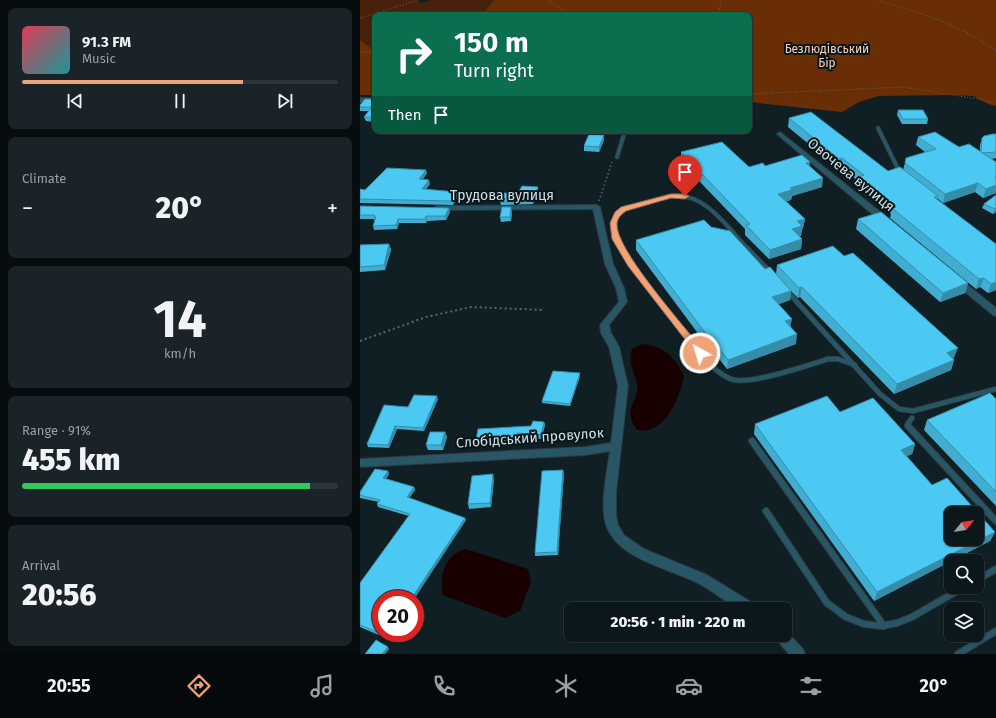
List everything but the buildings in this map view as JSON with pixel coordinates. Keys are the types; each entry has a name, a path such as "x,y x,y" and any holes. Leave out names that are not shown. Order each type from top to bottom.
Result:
{"street":[{"path":"360,100 372,100"},
{"name":"Овочева вулиця","path":"780,134 890,224"},
{"name":"Трудова вулиця","path":"431,208 596,207"},
{"name":"Слобідський провулок","path":"360,463 585,451 615,446 623,386 614,346 606,333 604,325 623,302 620,288 609,264 596,207"},
{"path":"951,276 994,309"},
{"path":"615,446 610,492 610,516 613,526 620,538 640,553 703,578 741,602"},
{"path":"787,642 798,654"}],"lane":[{"path":"878,128 896,168 904,176"},
{"path":"617,157 624,134"},
{"path":"776,279 704,203 692,198 671,196 623,209 617,214 614,223 616,239 631,264 708,363 720,374 732,380 743,380 768,376 828,359 838,359 855,364"},
{"path":"782,284 855,364 880,394 899,409 913,411 996,389"},
{"path":"912,418 906,425 996,521"},
{"path":"752,441 884,626"},
{"path":"766,511 827,602 839,613 852,620 867,625 896,625 951,594"},
{"path":"984,576 996,569"},
{"path":"958,654 996,631"}],"path":[{"path":"379,12 418,0"},
{"path":"548,0 566,12"},
{"path":"719,12 721,0"},
{"path":"877,0 951,22 972,34 996,51"},
{"path":"360,18 372,14"},
{"path":"360,52 372,52"},
{"path":"752,94 903,87 984,100 996,104"},
{"path":"596,207 600,201 612,161 617,157"},
{"path":"360,341 426,317 471,307 544,310"}],"shaded area":[{"path":"360,0 418,0 421,3 431,0 494,0 484,12 372,12 372,49 360,40"},
{"path":"642,344 656,347 668,353 677,363 684,376 679,395 669,414 663,421 655,427 647,430 637,430 631,416 637,385 630,359 632,349"},
{"path":"466,549 528,569 531,582 520,611 505,618 442,595 443,573 448,561 459,552"}],"green space":[{"name":"Безлюдівський Бір","path":"494,0 996,0 996,106 988,104 973,96 953,95 879,96 859,102 842,112 752,102 752,12 484,12"},
{"path":"360,40 372,49 372,95 360,95"}],"route":[{"path":"685,196 671,196 623,209 617,214 614,223 616,239 631,264 700,353"}]}
